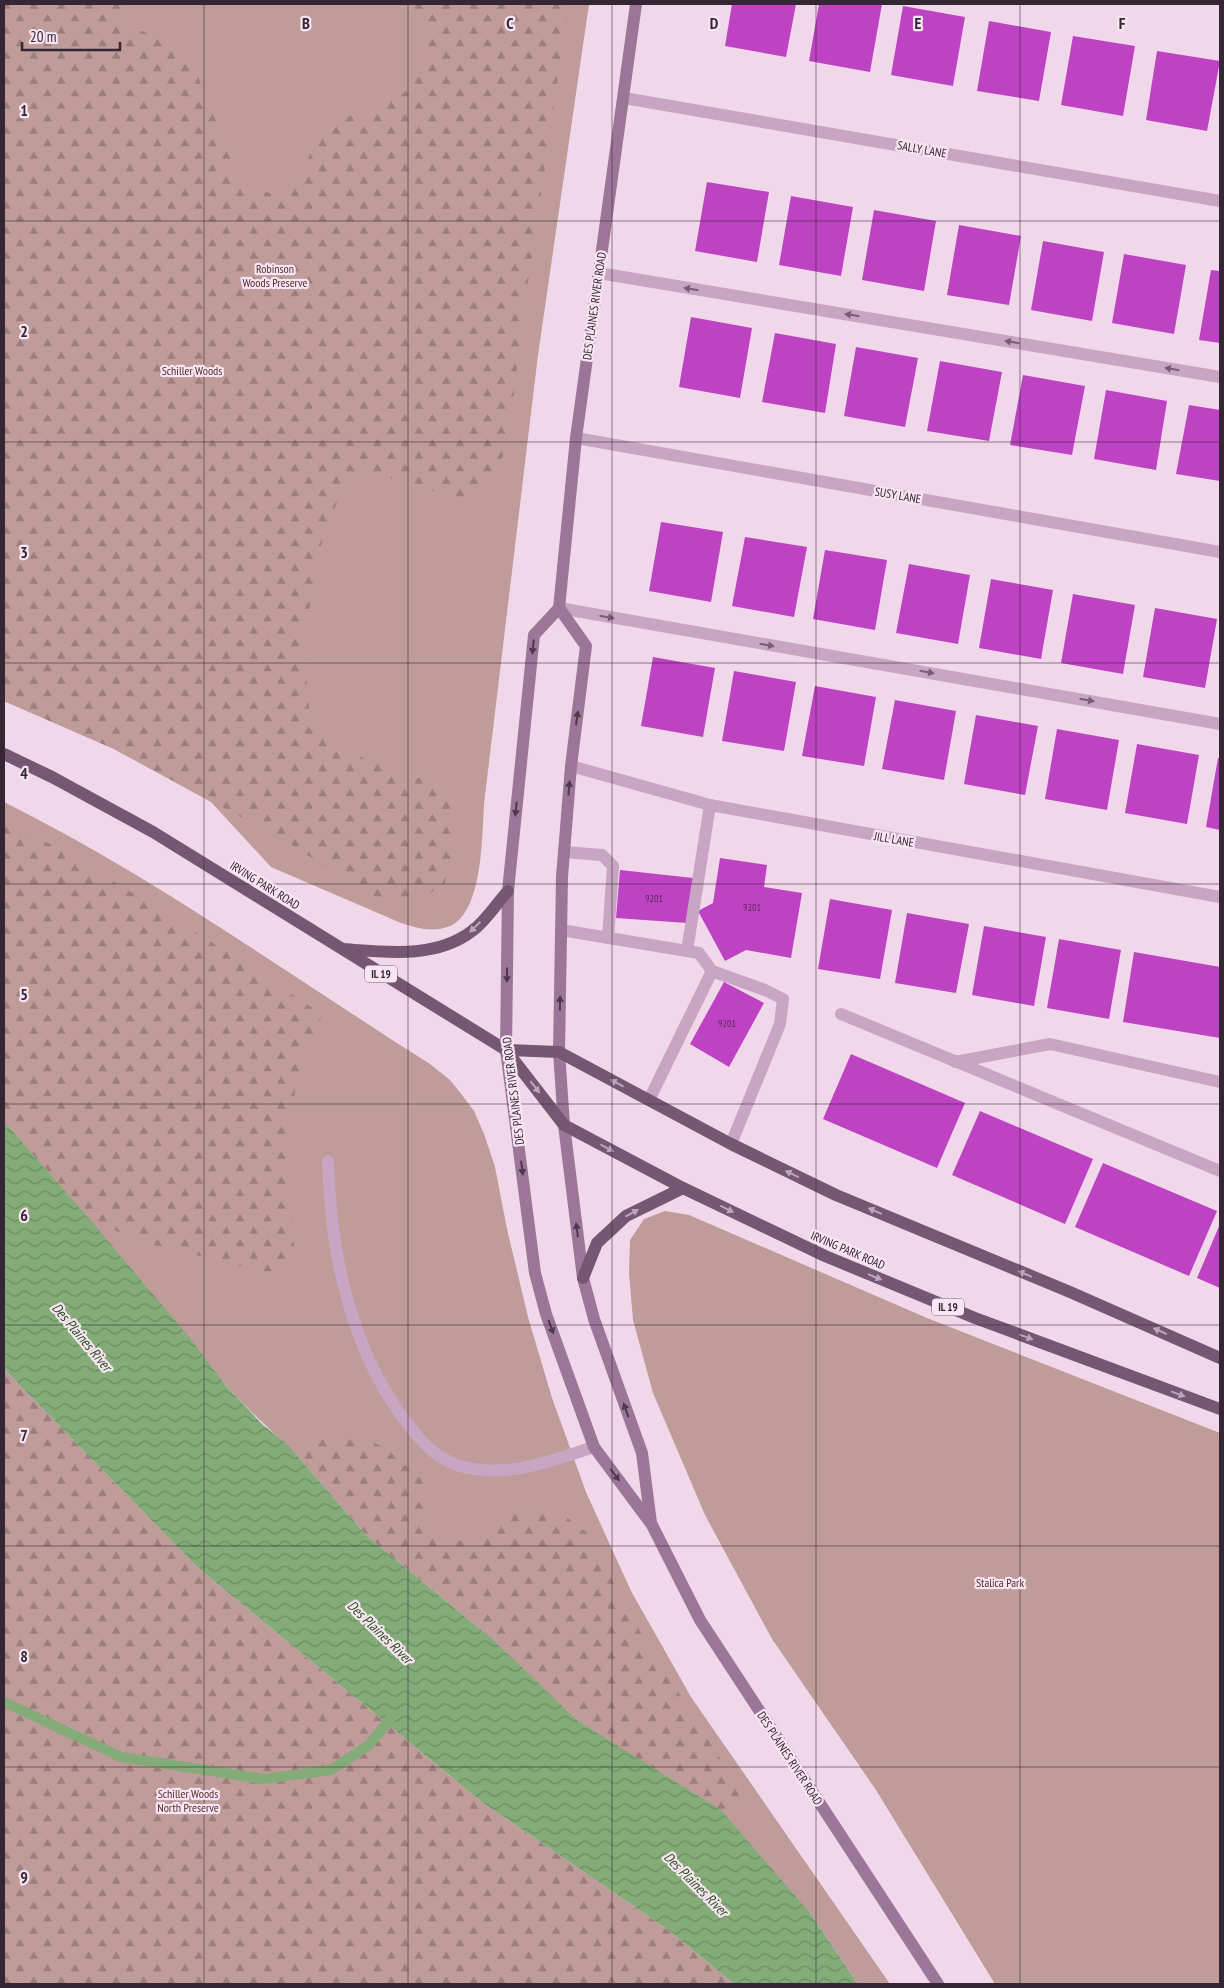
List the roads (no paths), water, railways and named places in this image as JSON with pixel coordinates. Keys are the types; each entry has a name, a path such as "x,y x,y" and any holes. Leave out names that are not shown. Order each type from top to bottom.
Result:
{"main road":[{"name":"DES PLAINES RIVER ROAD","path":"636,4 576,438 559,608 534,635 508,891 506,1050 535,1273 546,1314 594,1447 652,1525 700,1620 938,1984"},
{"name":"DES PLAINES RIVER ROAD","path":"559,608 586,646 570,766 564,852 559,1052 564,1125 583,1278 594,1320 642,1453 652,1525"},
{"name":"IRVING PARK ROAD","path":"4,754 52,777 153,832 506,1050 564,1125 684,1188 834,1260 975,1318 1220,1409"},
{"path":"341,949 406,953 445,945 472,931 508,891"},
{"name":"IRVING PARK ROAD","path":"506,1050 559,1052 731,1144 836,1195 1070,1292 1220,1358"},
{"path":"583,1278 597,1243 626,1216 684,1188"}],"street":[{"name":"SALLY LANE","path":"624,98 1220,201"},
{"path":"599,273 1220,377"},
{"name":"SUSY LANE","path":"576,438 1220,552"},
{"path":"559,608 1220,724"},
{"name":"JILL LANE","path":"570,766 710,805 1220,897"},
{"path":"687,951 710,805"},
{"path":"564,852 602,855 613,866 608,938"},
{"path":"562,930 699,953 712,971 765,990 783,999 780,1024 731,1144"},
{"path":"649,1100 712,971"},
{"path":"841,1014 1220,1171"},
{"path":"955,1062 1050,1044 1220,1082"},
{"path":"328,1161 329,1194 335,1241 347,1297 362,1342 388,1398 420,1442 443,1459 467,1468 492,1471 552,1461 594,1447"}],"water":[{"name":"Des Plaines River","path":"4,1121 190,1338 227,1387 263,1425 288,1445 366,1535 492,1639 578,1721 721,1810 810,1913 858,1984 734,1984 667,1929 483,1803 197,1567 4,1369"}],"waterway":[{"path":"4,1702 121,1757 263,1779 331,1770 369,1745 394,1714"}],"park label":[{"name":"Robinson Woods Preserve","path":"275,275"},
{"name":"Schiller Woods","path":"192,370"},
{"name":"Stalica Park","path":"1000,1582"},
{"name":"Schiller Woods North Preserve","path":"188,1800"}]}
